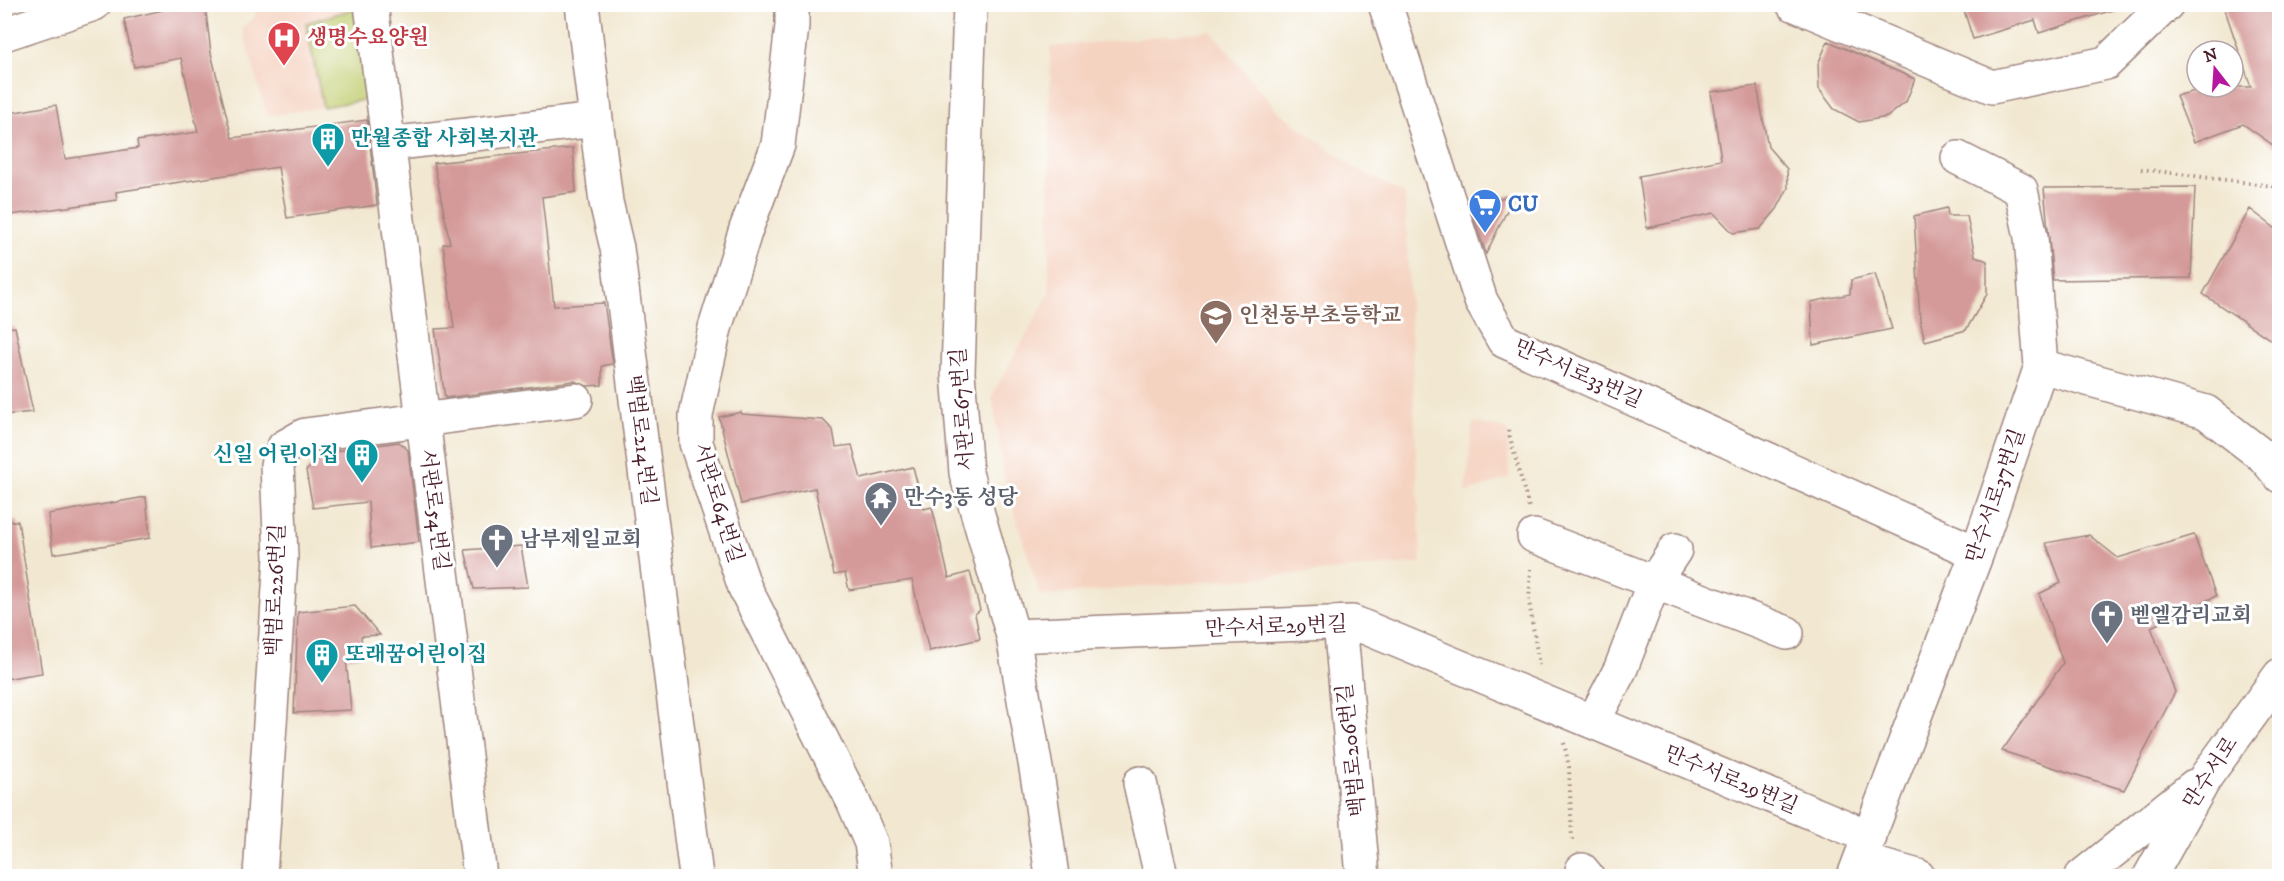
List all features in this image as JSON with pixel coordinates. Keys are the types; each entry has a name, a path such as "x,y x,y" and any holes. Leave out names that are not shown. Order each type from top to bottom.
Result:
{"street":[{"path":"4,34 94,4"},
{"name":"서판로54번길","path":"371,4 480,876"},
{"name":"백범로214번길","path":"582,4 606,201 617,248 696,876"},
{"name":"서판로64번길","path":"792,4 792,26 778,145 746,229 715,328 696,415 696,443 745,588 853,801 871,843 876,876"},
{"name":"서판로67번길","path":"970,4 958,373 966,473 1012,636 1039,786 1052,876"},
{"name":"만수서로33번길","path":"1385,4 1481,301 1504,341 1977,553"},
{"path":"1793,4 1992,87 2106,63 2167,4"},
{"path":"388,144 596,120"},
{"path":"1958,158 2020,190 2031,237 2041,366 2206,412 2264,457 2280,476"},
{"name":"만수서로37번길","path":"1861,858 1977,553 2041,366"},
{"name":"백범로226번길","path":"260,876 281,557 277,465 285,447 305,435 576,400"},
{"path":"1534,536 1787,633"},
{"path":"1593,722 1621,668 1654,582 1675,550"},
{"name":"만수서로29번길","path":"1012,636 1352,622 1593,722 1861,858 1918,876"},
{"name":"백범로206번길","path":"1340,623 1363,876"},
{"name":"만수서로","path":"2150,876 2207,775 2280,675"},
{"path":"2082,876 2207,775"},
{"path":"1140,783 1161,876"}],"path":[{"path":"2141,170 2280,187"},
{"path":"1508,430 1524,483 1534,536 1529,601 1534,644 1547,703 1561,730 1569,767 1573,845 1584,873"}],"shaded area":[{"name":"생명수요양원","path":"253,5 351,5 354,9 306,23 323,107 267,116 242,27 256,16"},
{"name":"인천동부초등학교","path":"1211,31 1278,111 1356,169 1405,194 1421,563 1040,596 1005,481 992,396 1049,294 1050,47"},
{"path":"1473,422 1508,430 1509,478 1465,493"}],"green space":[{"path":"354,9 365,100 323,107 306,23"}],"building":[{"path":"189,4 205,4 211,53 232,138 367,120 377,205 287,218 278,167 116,192 117,200 4,216 4,114 56,105 65,159 138,148 137,141 198,132 181,58 134,67 124,19"},
{"path":"1962,4 2113,4 2113,10 2039,33 2035,20 1973,39"},
{"path":"2223,4 2280,4 2280,150 2243,124 2194,142 2176,96 2185,94 2185,99 2245,99 2245,87 2251,87 2245,69 2245,39 2235,39"},
{"path":"1828,41 1915,79 1906,102 1887,117 1859,122 1834,109 1819,89 1818,64"},
{"path":"1757,86 1768,147 1787,169 1788,188 1777,209 1760,229 1733,233 1714,213 1647,228 1639,176 1721,160 1711,92"},
{"path":"573,148 576,192 542,197 554,306 604,303 613,364 602,366 602,385 587,386 574,381 445,398 435,329 454,328 443,244 450,243 434,163"},
{"path":"2195,187 2191,278 2053,280 2044,188"},
{"name":"CU","path":"1515,194 1486,254 1470,207"},
{"path":"1947,208 1948,216 1967,216 1975,256 1987,261 1987,294 1966,330 1925,341 1920,320 1914,216"},
{"path":"2250,209 2280,232 2280,346 2203,294"},
{"path":"1875,274 1892,329 1813,345 1811,302 1850,294 1851,280"},
{"path":"15,327 33,412 4,415 4,328"},
{"path":"741,412 742,414 823,420 833,430 836,447 852,445 861,479 913,467 924,509 932,507 949,578 970,572 980,610 975,614 980,639 929,651 912,580 849,590 845,573 834,575 815,488 741,504 719,417"},
{"name":"신일 어린이집","path":"399,442 408,450 419,542 371,548 368,502 313,508 306,471 322,453"},
{"path":"146,497 150,538 53,554 48,514"},
{"path":"18,521 42,673 4,679 4,522"},
{"name":"벧엘감리교회","path":"2089,535 2118,558 2194,535 2216,596 2151,627 2175,692 2124,790 2002,751 2063,663 2039,594 2061,583 2046,543"},
{"name":"남부제일교회","path":"521,546 528,587 474,589 465,550"},
{"name":"또래꿈어린이집","path":"355,606 380,635 361,636 362,655 346,658 351,710 294,713 298,612"}],"place":[{"name":"생명수요양원","path":"284,67"},
{"name":"만월종합 사회복지관","path":"328,168"},
{"name":"CU","path":"1485,234"},
{"name":"인천동부초등학교","path":"1216,345"},
{"name":"신일 어린이집","path":"362,484"},
{"name":"만수3동 성당","path":"881,527"},
{"name":"남부제일교회","path":"497,569"},
{"name":"벧엘감리교회","path":"2107,645"},
{"name":"또래꿈어린이집","path":"322,684"}]}
